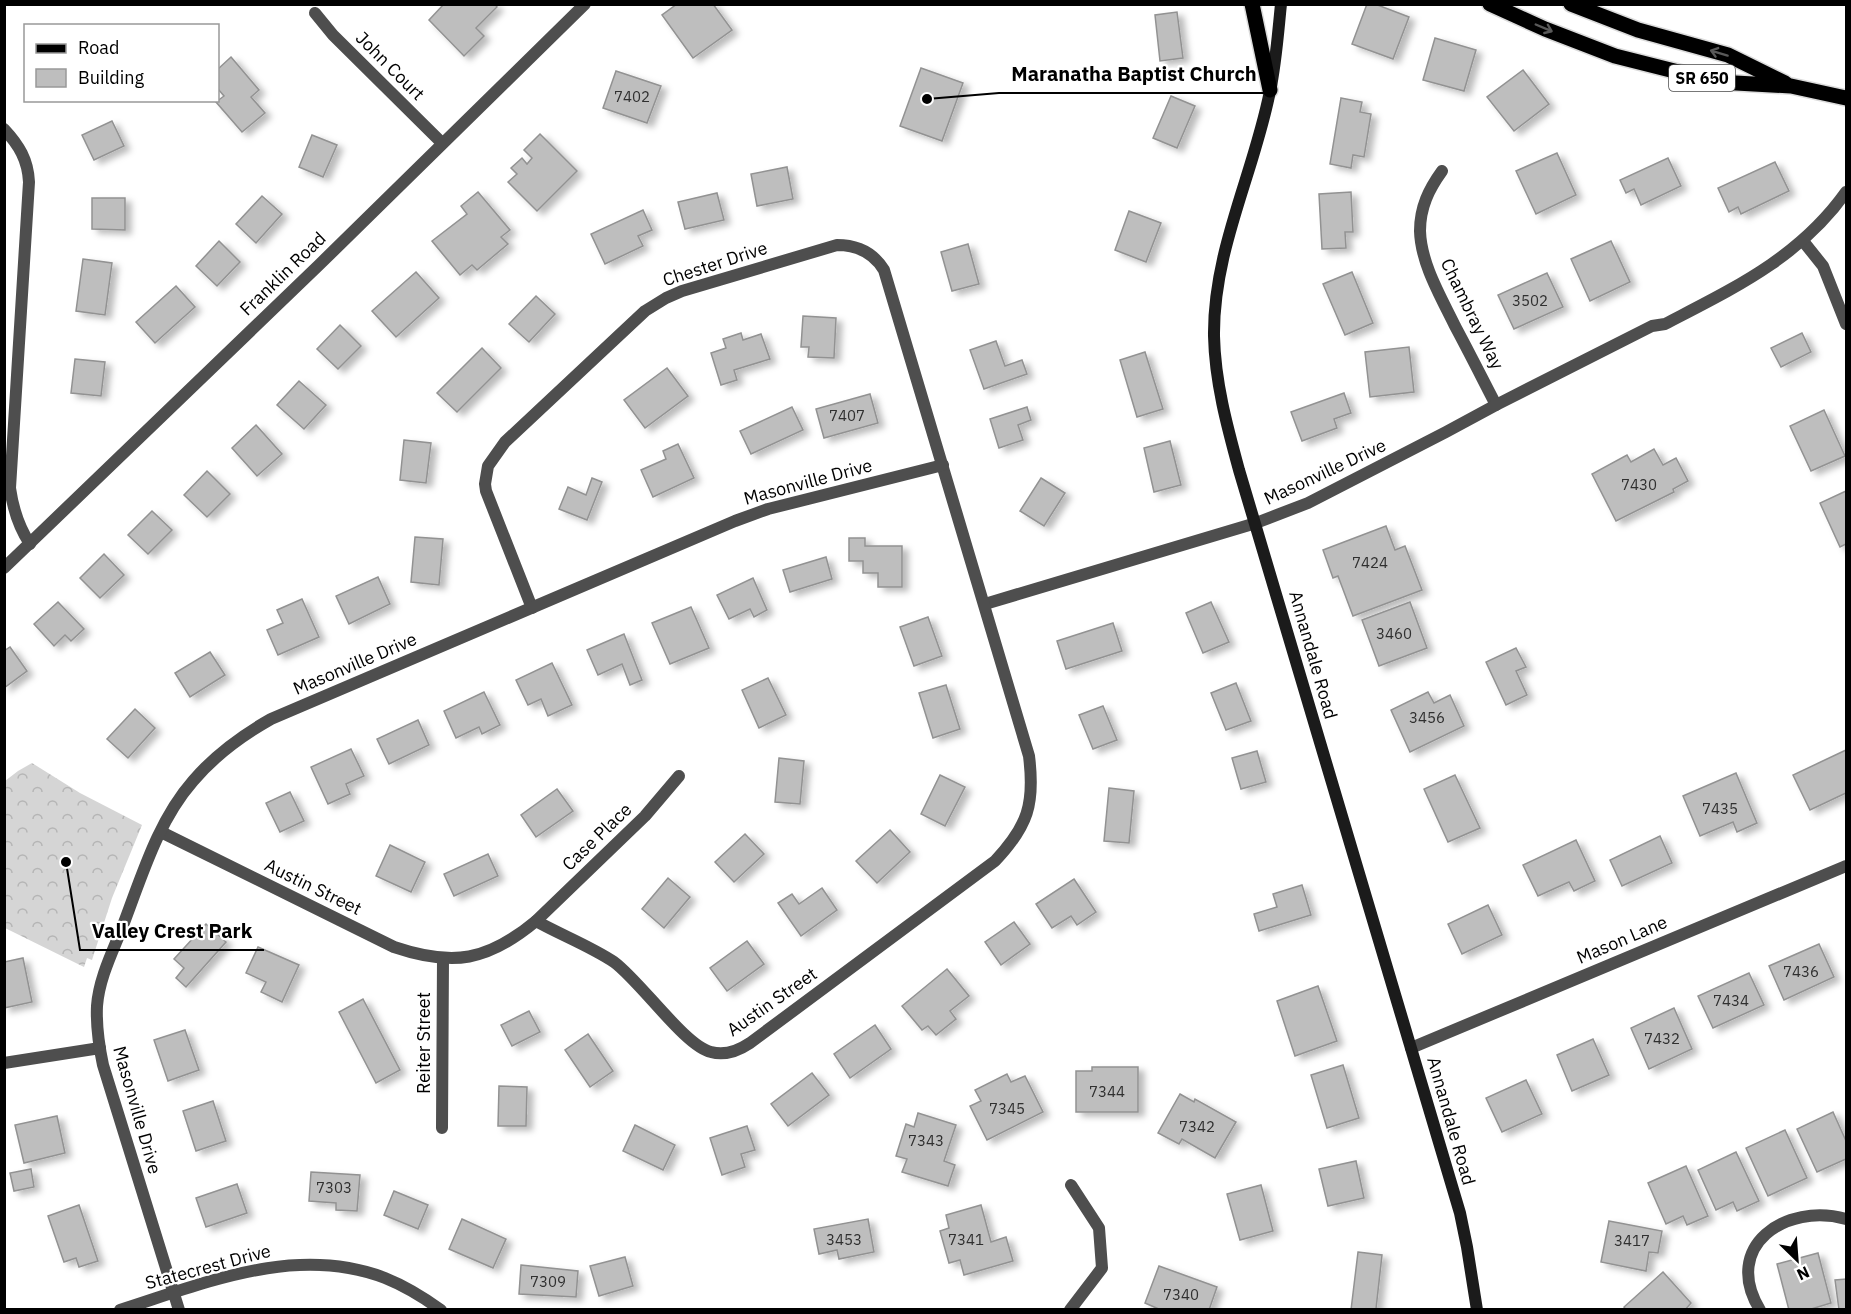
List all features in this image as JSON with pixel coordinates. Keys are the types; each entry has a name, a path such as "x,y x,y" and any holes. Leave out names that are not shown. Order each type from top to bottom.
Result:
{"main road":[{"path":"1252,4 1270,90"},
{"name":"Annandale Road","path":"1281,4 1270,90 1227,240 1216,292 1214,335 1217,372 1225,420 1460,1213 1477,1310"},
{"name":"SR 650","path":"1490,4 1545,29 1615,56 1718,82 1791,86 1846,98"},
{"name":"SR 650","path":"1571,4 1638,30 1728,55 1791,86"}],"street":[{"name":"Franklin Road","path":"4,568 320,264 585,4"},
{"name":"John Court","path":"315,13 333,35 442,143"},
{"path":"4,129 16,142 24,156 28,172 10,488 14,512 30,544"},
{"name":"Chambray Way","path":"1442,171 1427,194 1422,212 1420,231 1424,254 1435,286 1496,405"},
{"name":"Masonville Drive","path":"985,604 1256,523 1308,503 1496,405 1652,326 1665,324 1754,277 1803,241 1833,212 1846,192"},
{"path":"1803,241 1823,266 1846,324"},
{"name":"Chester Drive","path":"532,608 512,553 487,496 485,484 488,466 506,442 622,331 645,311 682,291 837,245 849,245 865,250 878,260 884,270 943,465"},
{"name":"Masonville Drive","path":"179,1310 99,1048 97,1005 102,980 144,869 161,832 185,792 198,776 227,748 261,724 768,509 943,465"},
{"path":"943,465 985,604"},
{"name":"Austin Street","path":"161,832 394,947 419,956 443,959 469,957 493,950 514,939 536,921 612,961 631,976 695,1045 710,1052 724,1054 740,1050 995,861 1022,827 1031,799 1032,774 1029,756 985,604"},
{"name":"Case Place","path":"536,921 645,816 679,776"},
{"name":"Mason Lane","path":"1411,1048 1846,866"},
{"name":"Reiter Street","path":"442,1128 443,959"},
{"path":"4,1064 99,1048"},
{"path":"1070,1310 1102,1268 1099,1228 1071,1185"},
{"path":"1760,1310 1750,1284 1749,1265 1762,1237 1773,1227 1792,1219 1815,1215 1835,1215 1846,1219"},
{"name":"Statecrest Drive","path":"120,1310 248,1270 283,1265 320,1264 352,1269 384,1278 415,1292 441,1310"}],"green space":[{"path":"32,763 80,793 142,825 112,898 92,960 87,958 84,967 5,928 5,781"}],"building":[{"path":"444,4 495,4 497,7 476,28 484,36 464,56 429,20"},
{"path":"677,4 713,4 732,30 693,58 662,15"},
{"path":"1367,4 1375,4 1409,17 1393,59 1352,44"},
{"path":"1177,12 1183,58 1160,61 1155,15"},
{"path":"1435,38 1476,50 1464,91 1423,80"},
{"path":"231,57 259,90 251,97 265,113 242,132 216,102 224,96 219,90 219,68"},
{"path":"921,68 963,83 942,141 900,126"},
{"path":"1523,70 1549,104 1514,131 1487,97"},
{"path":"616,71 661,86 647,123 603,108"},
{"path":"1171,96 1195,106 1177,148 1153,138"},
{"path":"1341,98 1362,102 1360,112 1371,114 1364,157 1353,155 1351,168 1330,164"},
{"path":"112,121 124,146 94,160 82,135"},
{"path":"540,134 577,171 537,211 508,182 517,174 511,168 522,158 527,164 532,158 524,150"},
{"path":"312,135 337,145 323,177 299,167"},
{"path":"1557,153 1576,195 1536,214 1516,171"},
{"path":"1668,158 1681,186 1641,205 1634,189 1626,193 1620,180"},
{"path":"1775,162 1789,191 1741,214 1738,207 1729,212 1718,188"},
{"path":"787,167 793,199 757,206 751,174"},
{"path":"478,192 510,230 501,237 508,244 477,270 472,265 460,275 432,241 467,214 461,206"},
{"path":"1351,192 1353,232 1345,232 1346,248 1322,249 1319,194"},
{"path":"717,193 724,220 685,229 678,202"},
{"path":"262,196 282,214 256,243 236,224"},
{"path":"92,198 125,198 125,230 92,229"},
{"path":"643,210 652,230 638,236 643,246 605,264 591,234"},
{"path":"1129,211 1161,223 1146,262 1115,250"},
{"path":"219,241 240,262 217,286 196,266"},
{"path":"1611,241 1630,282 1590,301 1571,259"},
{"path":"968,244 979,284 952,291 941,252"},
{"path":"83,259 112,263 105,315 76,311"},
{"path":"416,272 439,298 396,337 372,311"},
{"path":"1352,272 1373,323 1345,335 1323,284"},
{"path":"1547,273 1563,307 1514,329 1498,295"},
{"path":"176,286 195,307 155,343 136,322"},
{"path":"536,296 555,314 529,342 509,324"},
{"path":"803,316 836,318 834,358 808,357 809,347 801,347"},
{"path":"340,325 361,346 338,369 317,349"},
{"path":"741,333 743,340 761,334 770,359 734,370 737,380 721,385 711,353 726,348 723,339"},
{"path":"1802,333 1811,352 1781,367 1771,348"},
{"path":"996,341 1005,366 1022,360 1027,374 984,389 970,350"},
{"path":"1409,347 1414,392 1370,397 1365,352"},
{"path":"482,348 501,368 457,412 437,393"},
{"path":"1145,352 1163,409 1137,417 1120,360"},
{"path":"75,359 105,362 101,396 71,393"},
{"path":"667,368 688,396 645,428 624,400"},
{"path":"299,381 326,405 304,429 277,405"},
{"path":"1344,393 1351,413 1334,419 1337,428 1302,441 1291,412"},
{"path":"870,394 878,423 824,438 816,409"},
{"path":"792,407 803,430 751,454 740,431"},
{"path":"1027,407 1031,420 1018,425 1023,440 999,448 990,419"},
{"path":"1824,410 1845,456 1811,471 1790,426"},
{"path":"256,425 282,454 257,476 232,448"},
{"path":"404,440 431,443 426,483 400,480"},
{"path":"1170,441 1181,485 1154,492 1144,448"},
{"path":"678,444 694,478 653,497 641,470 666,459 663,451"},
{"path":"1654,449 1663,465 1676,458 1688,481 1673,489 1674,492 1616,521 1592,474 1627,455 1631,462"},
{"path":"207,471 230,494 207,517 184,495"},
{"path":"592,478 602,482 587,520 559,509 568,487 586,495"},
{"path":"1041,478 1065,493 1044,526 1020,511"},
{"path":"1846,491 1846,544 1840,547 1820,503"},
{"path":"152,511 172,530 148,554 128,535"},
{"path":"1386,526 1395,550 1405,546 1422,590 1353,616 1338,576 1333,578 1323,550"},
{"path":"415,537 443,539 439,585 411,582"},
{"path":"849,538 865,538 865,546 902,546 902,587 878,587 878,573 863,573 863,561 849,561"},
{"path":"104,554 124,575 100,598 80,578"},
{"path":"826,557 832,579 790,592 783,570"},
{"path":"378,577 390,604 349,624 336,596"},
{"path":"753,578 767,610 754,617 750,609 729,619 717,595"},
{"path":"302,599 319,637 278,655 267,630 283,623 277,610"},
{"path":"58,602 84,629 71,641 65,635 54,646 34,624"},
{"path":"1211,602 1229,642 1203,653 1186,613"},
{"path":"1410,602 1427,648 1379,666 1362,620"},
{"path":"691,607 709,648 670,664 652,623"},
{"path":"928,617 942,656 914,666 900,627"},
{"path":"1113,623 1122,651 1066,669 1057,641"},
{"path":"624,634 642,680 630,685 622,664 598,675 587,650"},
{"path":"10,647 27,671 4,688 4,651"},
{"path":"1516,648 1526,667 1516,671 1527,695 1506,705 1486,662"},
{"path":"210,652 225,675 190,697 175,673"},
{"path":"552,663 572,705 548,716 541,699 528,705 516,680"},
{"path":"768,678 786,715 759,728 742,690"},
{"path":"1236,683 1251,721 1226,730 1211,693"},
{"path":"946,685 960,729 933,738 919,693"},
{"path":"484,692 500,725 482,734 479,727 456,738 444,711"},
{"path":"1428,692 1434,703 1450,695 1464,726 1410,752 1391,710"},
{"path":"1103,706 1117,740 1093,749 1079,715"},
{"path":"135,709 155,728 128,758 107,739"},
{"path":"418,720 429,745 389,764 377,739"},
{"path":"351,749 364,776 346,784 350,794 328,804 311,767"},
{"path":"1846,750 1846,793 1810,810 1793,775"},
{"path":"1257,751 1266,782 1241,789 1232,758"},
{"path":"779,758 804,761 800,804 775,802"},
{"path":"1736,773 1757,823 1737,832 1733,822 1700,836 1683,796"},
{"path":"940,775 965,787 945,826 921,814"},
{"path":"1455,775 1480,828 1448,842 1424,789"},
{"path":"1109,788 1134,791 1129,843 1104,841"},
{"path":"557,789 573,811 536,837 521,815"},
{"path":"290,792 304,821 280,832 266,803"},
{"path":"890,830 910,852 877,883 856,861"},
{"path":"745,834 764,854 734,882 715,862"},
{"path":"1660,836 1672,863 1622,886 1610,860"},
{"path":"1576,840 1595,881 1574,891 1569,882 1538,896 1523,865"},
{"path":"390,845 425,862 411,892 376,876"},
{"path":"488,854 498,876 454,896 444,874"},
{"path":"668,878 690,897 664,928 642,909"},
{"path":"1074,879 1096,912 1077,925 1071,916 1052,928 1036,904"},
{"path":"1302,885 1311,915 1259,931 1254,914 1277,907 1273,894"},
{"path":"822,888 837,910 801,936 778,903 792,894 799,904"},
{"path":"1488,905 1502,935 1462,954 1448,924"},
{"path":"1014,922 1030,944 1001,965 985,942"},
{"path":"206,924 226,942 186,987 176,978 184,968 174,959"},
{"path":"747,941 764,964 727,991 710,968"},
{"path":"1819,944 1834,977 1784,1000 1769,966"},
{"path":"258,947 299,965 282,1002 261,992 266,982 246,973"},
{"path":"23,958 32,1002 4,1008 4,962"},
{"path":"947,969 969,996 950,1011 956,1019 936,1035 928,1026 922,1030 902,1006"},
{"path":"1749,973 1764,1005 1713,1028 1698,996"},
{"path":"1318,986 1337,1041 1295,1056 1277,1001"},
{"path":"363,999 400,1070 376,1083 339,1012"},
{"path":"1674,1008 1692,1049 1649,1069 1631,1028"},
{"path":"529,1011 540,1032 512,1046 501,1025"},
{"path":"875,1025 891,1049 850,1078 834,1054"},
{"path":"185,1030 199,1070 168,1081 154,1040"},
{"path":"588,1034 613,1071 590,1087 565,1050"},
{"path":"1593,1039 1609,1075 1572,1091 1557,1055"},
{"path":"1343,1065 1359,1118 1327,1128 1311,1075"},
{"path":"1092,1067 1138,1067 1138,1112 1076,1112 1076,1071 1092,1071"},
{"path":"812,1073 829,1095 788,1126 771,1104"},
{"path":"1007,1074 1011,1082 1025,1076 1043,1112 987,1140 970,1106 981,1101 975,1090"},
{"path":"1526,1080 1542,1114 1502,1132 1486,1098"},
{"path":"499,1086 527,1087 526,1126 498,1126"},
{"path":"1180,1094 1194,1102 1195,1099 1236,1122 1215,1158 1182,1139 1179,1144 1158,1133"},
{"path":"213,1101 226,1141 196,1151 183,1111"},
{"path":"1833,1112 1846,1141 1846,1159 1817,1172 1797,1129"},
{"path":"918,1113 956,1125 944,1161 955,1165 948,1186 902,1172 907,1159 896,1156 906,1124 914,1127"},
{"path":"57,1116 65,1153 24,1163 15,1125"},
{"path":"635,1125 675,1145 663,1170 623,1151"},
{"path":"747,1126 755,1150 741,1154 745,1167 722,1175 710,1138"},
{"path":"1785,1130 1807,1178 1768,1196 1746,1148"},
{"path":"1736,1152 1759,1201 1737,1211 1733,1202 1716,1210 1698,1170"},
{"path":"1356,1161 1364,1198 1328,1206 1319,1169"},
{"path":"1686,1166 1708,1216 1687,1225 1683,1216 1666,1224 1648,1183"},
{"path":"31,1169 34,1187 14,1191 10,1173"},
{"path":"311,1172 360,1175 357,1211 336,1210 336,1203 309,1201"},
{"path":"237,1184 247,1213 206,1227 196,1198"},
{"path":"1261,1185 1273,1231 1240,1240 1227,1194"},
{"path":"394,1191 428,1205 418,1229 384,1215"},
{"path":"79,1205 98,1261 79,1267 76,1258 64,1262 48,1216"},
{"path":"981,1205 991,1242 1006,1237 1013,1261 964,1275 960,1260 949,1263 940,1231 949,1228 946,1215"},
{"path":"462,1219 506,1239 493,1268 449,1249"},
{"path":"868,1219 874,1252 839,1259 837,1250 819,1254 814,1229"},
{"path":"1609,1221 1662,1231 1658,1253 1649,1252 1646,1271 1601,1262"},
{"path":"1358,1252 1382,1255 1376,1309 1381,1310 1351,1310"},
{"path":"1818,1253 1831,1303 1808,1310 1789,1310 1777,1264"},
{"path":"625,1257 633,1286 599,1296 590,1266"},
{"path":"521,1265 578,1271 576,1297 519,1294"},
{"path":"1159,1266 1217,1287 1209,1310 1161,1310 1145,1303"},
{"path":"1663,1272 1691,1303 1685,1310 1626,1310 1624,1307"},
{"path":"1846,1279 1846,1310 1839,1310 1835,1280"}],"place":[{"name":"Maranatha Baptist Church","path":"927,99"},
{"name":"Valley Crest Park","path":"66,862"}]}
